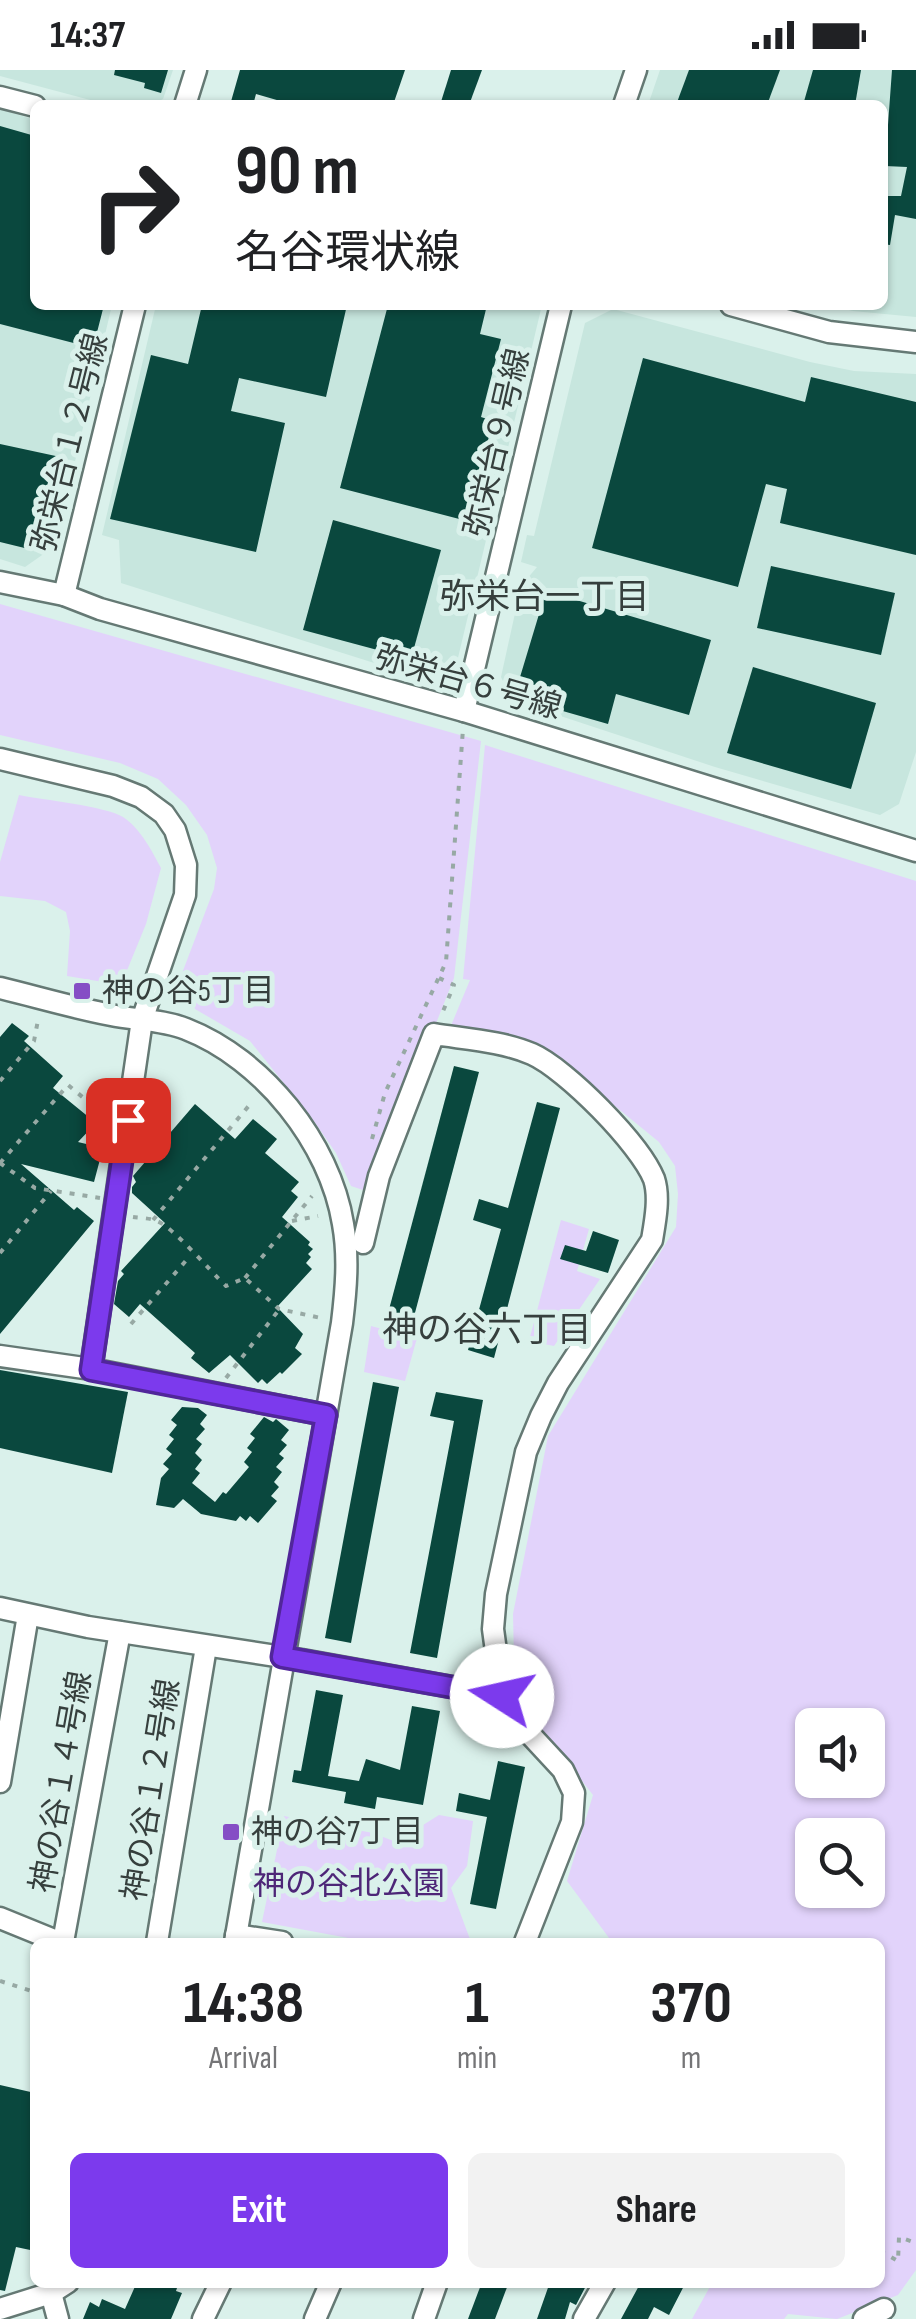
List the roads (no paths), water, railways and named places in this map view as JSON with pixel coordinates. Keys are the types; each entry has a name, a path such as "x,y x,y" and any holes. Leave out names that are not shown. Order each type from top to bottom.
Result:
{"street":[{"path":"187,100 196,70"},
{"path":"626,100 636,70"},
{"path":"0,96 30,105"},
{"name":"弥栄台１２号線","path":"64,595 134,310"},
{"name":"弥栄台９号線","path":"464,710 560,310"},
{"path":"749,310 830,332 916,342"},
{"name":"弥栄台６号線","path":"0,582 64,595 100,609 464,710 915,846"},
{"path":"0,760 128,790 154,806 174,830 186,865 184,896 142,1020 91,1370"},
{"path":"0,988 184,1028 228,1050 267,1082 294,1116 326,1171 343,1224 346,1287 236,1938"},
{"path":"364,1244 379,1176 434,1034 519,1049 536,1056 567,1077 639,1153 655,1182 652,1240 558,1383 526,1452 496,1594 493,1629 502,1696 562,1770 574,1793 572,1822 526,1938"},
{"path":"0,1356 326,1415"},
{"name":"神の谷１２号線","path":"0,1608 502,1696"},
{"path":"0,1782 28,1615"},
{"name":"神の谷１４号線","path":"62,1938 120,1632"},
{"name":"神の谷１２号線","path":"158,1938 206,1647"},
{"path":"0,1918 51,1938"},
{"path":"0,2309 59,2288 58,2319"},
{"path":"202,2319 218,2288"},
{"path":"315,2319 328,2288"},
{"path":"424,2319 434,2288"},
{"path":"584,2319 601,2288"},
{"path":"864,2319 884,2309"}],"place":[{"name":"神の谷5丁目","path":"82,991"},
{"name":"神の谷7丁目","path":"231,1832"}],"district":[{"name":"弥栄台一丁目","path":"545,597"},
{"name":"神の谷六丁目","path":"487,1330"}],"park label":[{"name":"神の谷北公園","path":"349,1884"}]}
